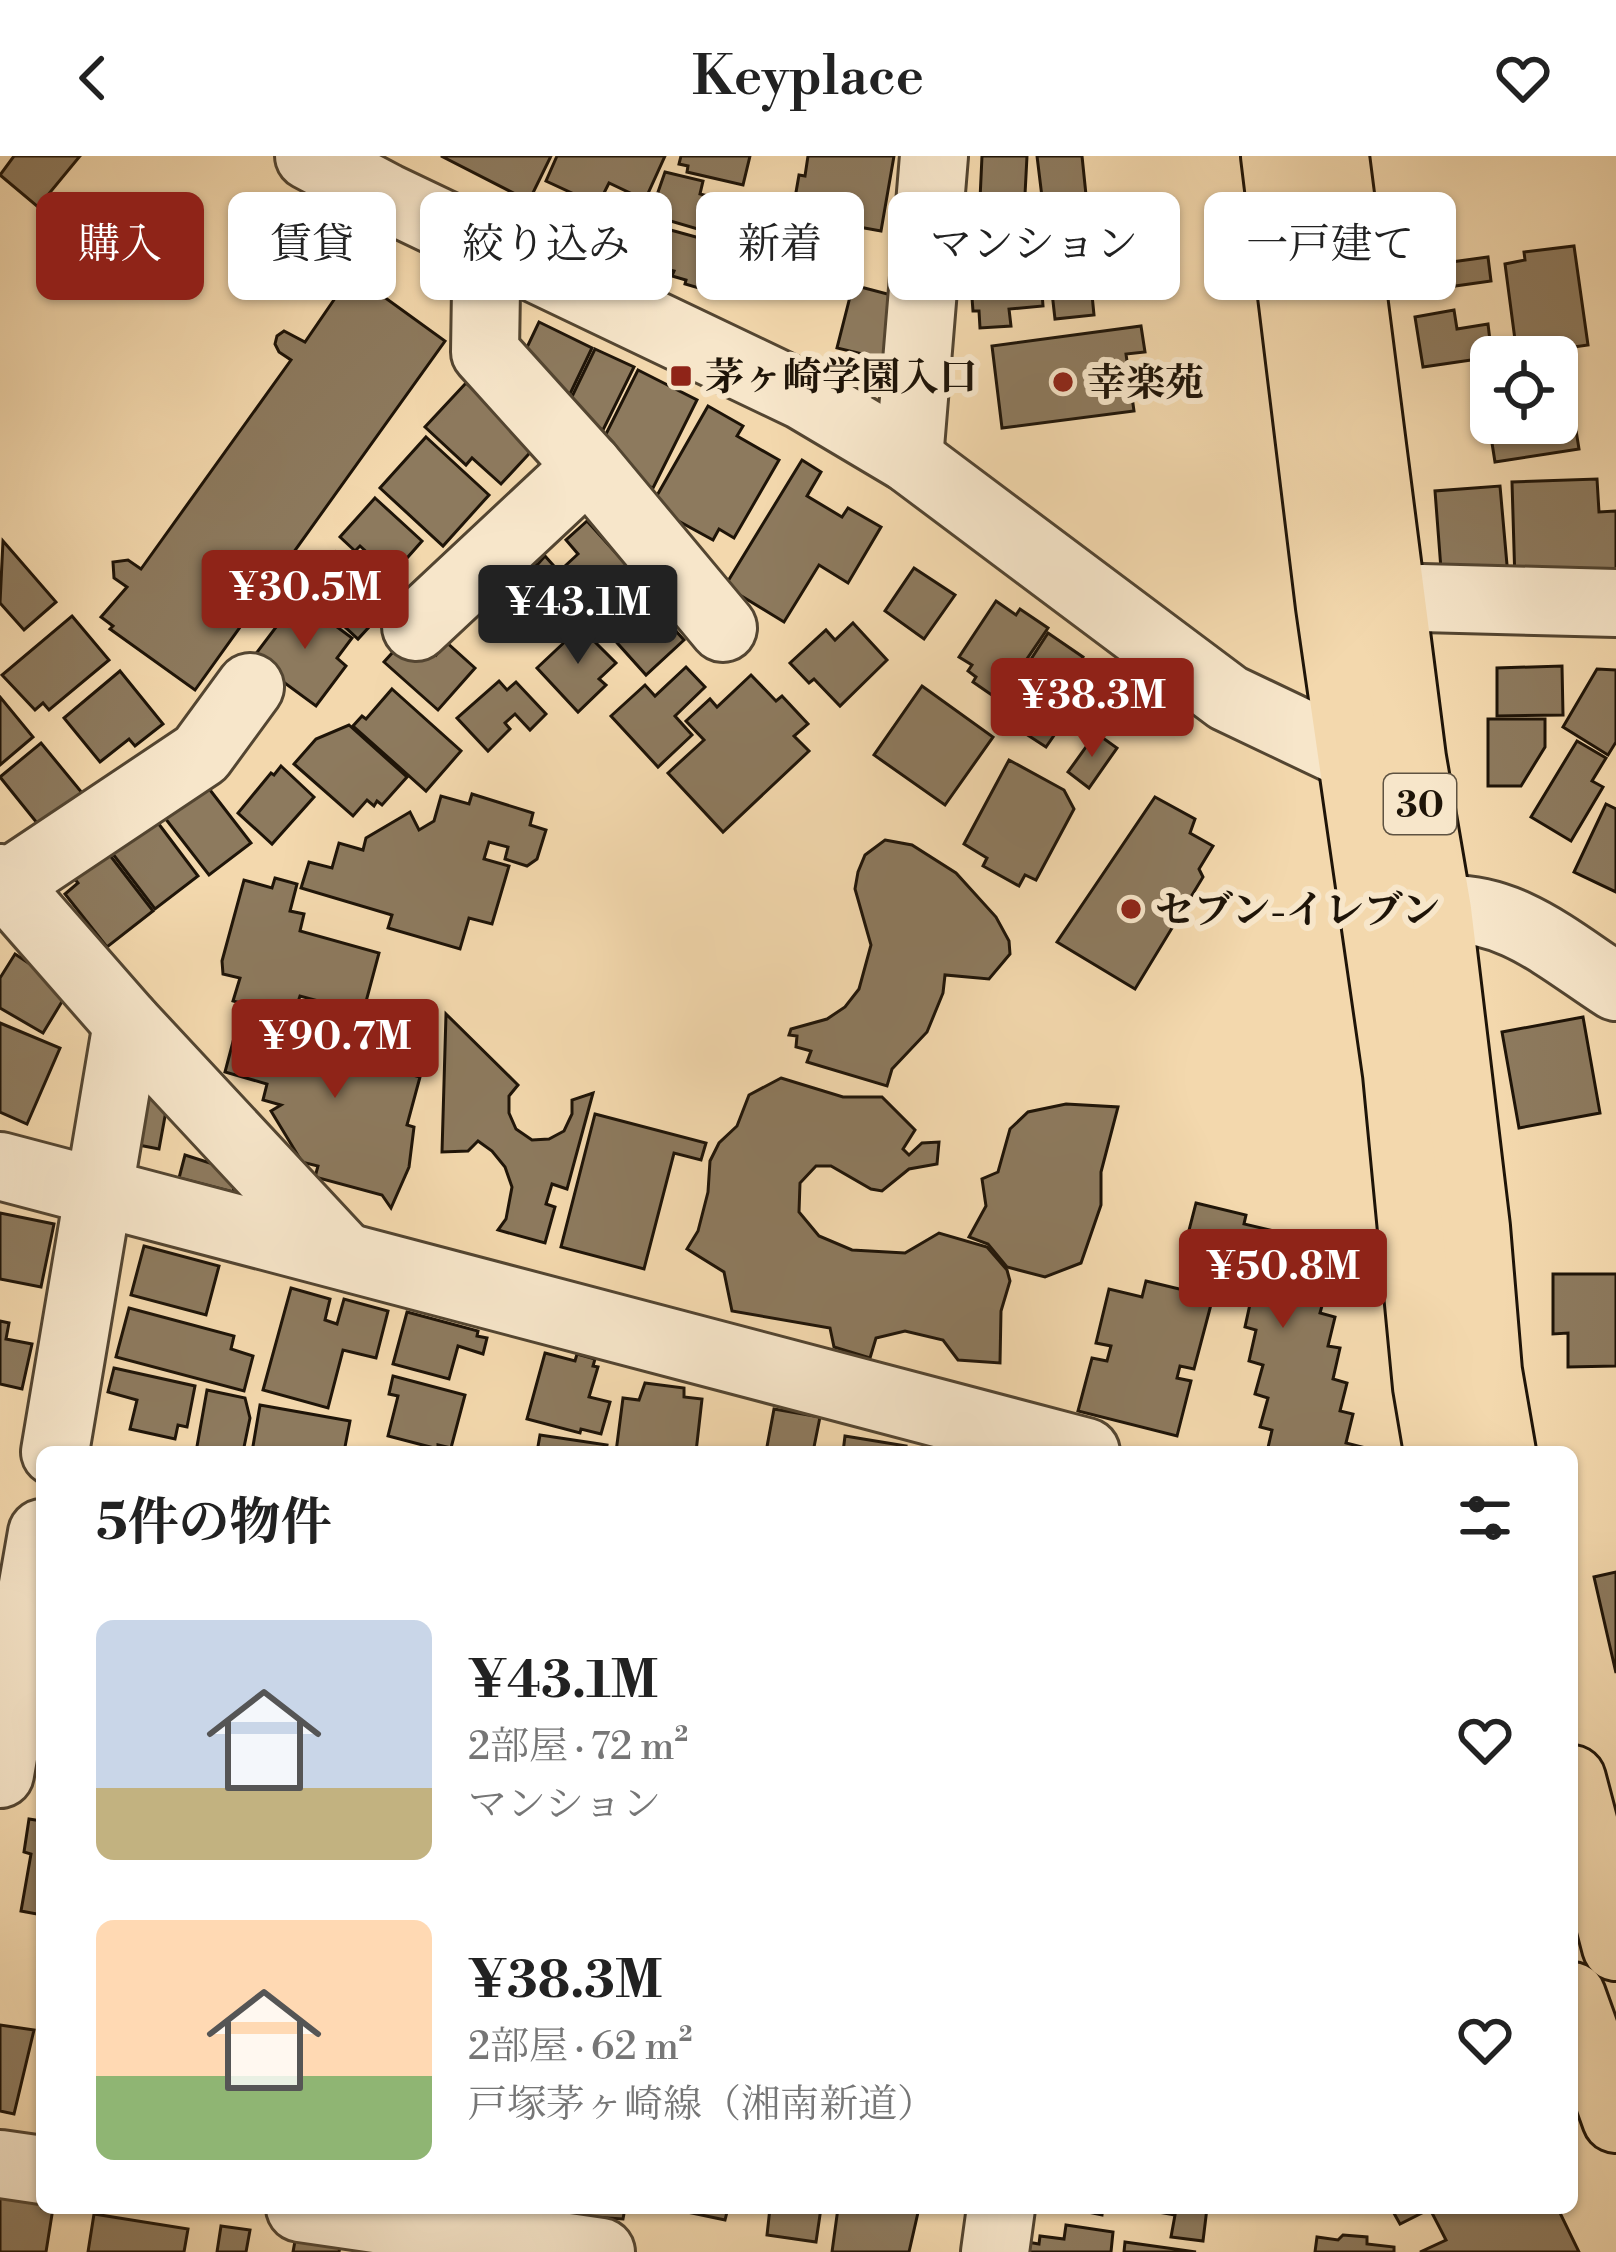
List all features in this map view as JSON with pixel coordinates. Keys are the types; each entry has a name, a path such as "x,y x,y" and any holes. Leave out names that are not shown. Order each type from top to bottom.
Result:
{"main road":[{"name":"30","path":"1275,156 1361,604 1382,758 1397,1074 1427,1388 1437,1446"},
{"name":"30","path":"1335,156 1361,604"},
{"name":"30","path":"1382,758 1438,910 1501,1446"},
{"path":"1578,1802 1616,1948"},
{"path":"1578,2013 1616,2120"}],"street":[{"path":"309,156 420,212"},
{"path":"909,459 934,156"},
{"path":"486,300 485,352 723,628"},
{"path":"602,300 784,386 909,459 1228,698 1382,758"},
{"path":"416,627 588,466"},
{"path":"1361,604 1616,603"},
{"path":"250,686 200,754 3,881 127,1023 344,1256"},
{"path":"1438,910 1470,907 1513,920 1616,987"},
{"path":"57,1446 127,1023"},
{"path":"0,1166 1063,1446"},
{"path":"0,1774 32,1653 36,1605"},
{"path":"0,2164 36,2169"},
{"path":"341,2214 601,2252"},
{"path":"994,2252 999,2214"}],"building":[{"path":"14,156 80,156 50,192 36,192 36,205 0,175"},
{"path":"441,156 551,156 533,192 511,192"},
{"path":"557,156 665,156 649,192 628,192 609,183 604,192 570,192 546,181"},
{"path":"681,156 750,156 743,185 687,172 688,166 679,164"},
{"path":"808,156 894,156 881,231 864,228 864,192 796,192 799,175 805,176"},
{"path":"982,156 1027,156 1025,192 980,192"},
{"path":"1037,156 1082,156 1086,192 1041,192"},
{"path":"665,172 703,181 700,192 696,192 696,229 672,221 672,192 658,192"},
{"path":"672,230 696,237 696,287 672,276"},
{"path":"1574,246 1588,345 1578,346 1578,336 1514,336 1505,264 1525,260 1524,252"},
{"path":"1488,257 1491,281 1456,286 1456,261"},
{"path":"864,288 898,300 883,359 837,348 849,300 864,300"},
{"path":"334,300 388,300 445,341 195,690 110,629 113,626 101,617 127,587 114,578 113,562 128,560 141,569 291,360 279,352 277,336 284,331 305,342"},
{"path":"972,300 1043,300 1043,306 1009,309 1011,326 980,328 979,311 973,311"},
{"path":"1053,300 1093,300 1094,315 1055,319"},
{"path":"1454,310 1457,329 1488,324 1489,336 1470,336 1470,360 1423,367 1415,317"},
{"path":"539,322 592,348 569,396 520,362"},
{"name":"幸楽苑","path":"1141,326 1145,352 1126,354 1134,411 1002,428 992,346"},
{"path":"595,349 634,367 603,430 565,411"},
{"path":"638,370 697,400 653,488 640,482 602,442"},
{"path":"466,383 539,443 501,484 472,458 466,465 425,427"},
{"path":"708,406 743,426 737,436 779,460 734,538 719,529 713,540 651,506"},
{"path":"426,437 489,495 443,546 380,488"},
{"path":"1578,443 1579,449 1495,462 1492,444"},
{"path":"802,460 821,472 807,496 842,517 848,508 881,527 848,583 819,565 784,622 725,586"},
{"path":"1597,479 1599,512 1616,511 1616,578 1515,582 1512,482"},
{"path":"1500,486 1508,576 1442,582 1435,491"},
{"path":"375,498 422,541 392,575 360,546 355,551 340,537"},
{"path":"587,521 635,574 600,605 565,566 578,554 566,540"},
{"path":"3,541 56,602 24,630 0,603"},
{"path":"336,552 391,603 358,639 303,588"},
{"path":"527,554 537,565 545,556 586,602 550,635 509,590 514,587 504,576"},
{"path":"914,568 955,595 924,639 885,611"},
{"path":"636,577 669,614 665,619 684,640 646,675 593,616"},
{"path":"298,598 352,638 337,658 346,666 316,706 252,659"},
{"path":"996,601 1016,615 1020,609 1048,628 999,700 973,682 976,677 968,671 972,665 959,657"},
{"path":"72,616 109,660 49,710 43,703 35,710 2,675"},
{"path":"587,621 601,636 595,642 616,663 599,679 606,685 578,712 537,668"},
{"path":"853,623 887,660 840,706 790,663 826,630 835,640"},
{"path":"1048,633 1083,657 1072,675 1082,681 1070,701 1075,705 1046,747 1000,717 1012,699 1007,696"},
{"path":"403,641 424,645 436,655 446,642 475,668 438,710 384,662"},
{"path":"1562,666 1563,715 1497,716 1497,668"},
{"path":"686,667 705,687 675,716 692,735 658,767 611,716 645,685 655,696"},
{"path":"1597,669 1616,670 1616,742 1608,755 1563,727"},
{"path":"120,671 163,724 135,746 129,739 100,762 64,718"},
{"path":"751,675 776,701 782,696 808,724 794,736 809,751 723,832 668,773 704,740 686,721 710,699 717,707"},
{"path":"499,681 507,690 516,682 546,714 530,730 515,714 505,723 510,729 488,751 457,718"},
{"path":"922,686 993,737 945,805 874,755"},
{"path":"392,689 461,751 426,791 353,726 362,716 366,719"},
{"path":"0,697 33,737 0,765"},
{"path":"1488,719 1545,719 1545,747 1521,786 1488,786"},
{"path":"349,725 407,777 382,805 367,800 353,816 294,764 316,739"},
{"path":"1096,733 1117,748 1089,788 1068,772"},
{"path":"1577,741 1606,758 1592,781 1603,787 1571,841 1531,817"},
{"path":"41,743 83,794 41,828 0,777"},
{"path":"1009,760 1064,790 1074,809 1036,880 1025,875 1019,886 983,866 987,858 964,844"},
{"path":"281,766 314,797 272,844 238,813"},
{"path":"200,777 251,843 209,875 158,809"},
{"path":"472,794 533,813 530,825 546,830 537,859 527,866 505,859 508,847 489,842 484,859 509,866 492,924 469,918 460,949 388,928 392,915 301,888 309,862 332,868 339,843 363,850 366,838 410,812 419,830 434,821 441,796 469,804"},
{"name":"セブン-イレブン","path":"1155,797 1195,819 1190,833 1213,846 1199,869 1203,877 1135,989 1057,942"},
{"path":"1606,804 1616,809 1616,892 1574,872"},
{"path":"149,811 198,876 155,909 106,845"},
{"path":"885,840 912,845 956,873 996,917 1009,941 1010,954 989,979 945,975 927,1032 892,1069 887,1086 807,1062 811,1051 796,1047 797,1036 789,1035 791,1029 827,1019 859,989 871,945 855,889 865,855"},
{"path":"102,845 153,911 107,947 65,894 78,883 66,868"},
{"path":"275,878 297,884 290,911 304,914 300,931 379,953 363,1013 300,996 293,1017 233,1001 240,978 223,974 222,961 244,880 272,888"},
{"path":"15,954 69,990 43,1033 0,1008 0,978"},
{"path":"446,1014 518,1085 509,1096 509,1113 516,1129 532,1140 549,1139 564,1131 572,1100 593,1093 567,1189 552,1184 546,1204 555,1207 545,1243 498,1230 506,1219 512,1187 492,1151 478,1141 468,1151 442,1152"},
{"path":"1583,1017 1600,1113 1519,1128 1502,1032"},
{"path":"239,1019 323,1038 327,1022 399,1042 391,1069 420,1077 407,1125 414,1127 409,1167 391,1208 382,1195 315,1177 318,1166 306,1163 305,1167 271,1111 281,1105 263,1100 267,1084 225,1072"},
{"path":"0,1023 60,1048 27,1124 0,1112"},
{"path":"781,1078 843,1097 882,1097 915,1130 903,1149 909,1155 922,1143 939,1142 937,1164 909,1169 882,1191 831,1166 816,1166 800,1183 799,1212 819,1236 852,1250 905,1253 939,1233 987,1247 1007,1270 1010,1281 1001,1311 1000,1363 958,1360 943,1340 905,1331 876,1338 870,1358 834,1347 830,1328 732,1311 724,1272 687,1249 698,1231 710,1161 719,1143 737,1126 749,1095"},
{"path":"133,1094 168,1100 159,1149 123,1142"},
{"path":"1066,1104 1118,1107 1101,1172 1101,1205 1081,1263 1045,1277 1007,1267 988,1244 969,1237 986,1206 982,1179 998,1172 1010,1129 1028,1112"},
{"path":"595,1114 706,1143 701,1160 674,1153 644,1269 561,1247"},
{"path":"185,1155 238,1172 233,1192 179,1178"},
{"path":"1196,1203 1246,1215 1244,1224 1274,1231 1272,1238 1322,1251 1315,1281 1328,1284 1320,1313 1335,1317 1328,1346 1340,1348 1333,1379 1347,1383 1340,1411 1353,1414 1346,1443 1358,1446 1268,1446 1272,1430 1260,1427 1268,1398 1255,1394 1263,1365 1249,1361 1256,1330 1245,1327 1252,1295 1224,1288 1231,1258 1185,1246"},
{"path":"0,1213 54,1224 41,1287 0,1279"},
{"path":"144,1246 219,1266 206,1315 131,1295"},
{"path":"1553,1274 1616,1274 1616,1366 1568,1367 1568,1333 1553,1334"},
{"path":"1146,1281 1213,1297 1194,1369 1180,1366 1177,1378 1191,1381 1177,1436 1078,1411 1092,1358 1107,1361 1111,1346 1096,1343 1109,1289 1142,1297"},
{"path":"291,1288 330,1299 325,1320 337,1324 344,1299 388,1311 376,1358 343,1350 328,1408 263,1390"},
{"path":"129,1308 234,1336 231,1349 253,1356 244,1391 116,1357"},
{"path":"407,1312 478,1331 477,1336 487,1338 483,1354 458,1346 449,1379 393,1364"},
{"path":"0,1321 9,1323 6,1339 32,1344 22,1389 0,1384"},
{"path":"545,1353 575,1361 577,1354 595,1359 593,1366 598,1367 589,1397 610,1402 601,1434 527,1419"},
{"path":"114,1368 195,1386 187,1427 178,1425 175,1439 130,1429 137,1400 108,1392"},
{"path":"393,1376 465,1395 452,1446 426,1446 388,1436 398,1396 389,1394"},
{"path":"645,1383 684,1388 684,1397 702,1399 697,1446 617,1446 623,1398 639,1400"},
{"path":"207,1390 245,1398 250,1418 244,1446 197,1446"},
{"path":"260,1405 350,1421 345,1446 253,1446"},
{"path":"774,1409 820,1417 814,1446 767,1446"},
{"path":"540,1435 607,1445 607,1446 538,1446"},
{"path":"845,1436 906,1446 844,1446"},
{"path":"1616,1572 1616,1673 1594,1577"},
{"path":"29,1819 36,1820 36,1914 21,1911 31,1854 24,1852"},
{"path":"0,2025 34,2030 14,2114 0,2111"},
{"path":"0,2196 36,2201 36,2214 52,2214 46,2252 0,2252"},
{"path":"94,2214 188,2229 184,2252 88,2252"},
{"path":"576,2214 624,2214 623,2219"},
{"path":"769,2214 820,2214 816,2242 767,2235"},
{"path":"837,2214 918,2214 909,2252 832,2252"},
{"path":"1170,2214 1206,2214 1203,2241 1171,2237 1175,2215"},
{"path":"1394,2214 1420,2214 1400,2224"},
{"path":"1433,2214 1560,2214 1579,2252 1420,2252 1446,2240"},
{"path":"1066,2225 1113,2232 1111,2252 1025,2252 1027,2242 1039,2244 1040,2236 1064,2239"},
{"path":"221,2226 250,2230 246,2252 217,2252"},
{"path":"1343,2235 1367,2237 1367,2244 1394,2247 1394,2252 1315,2252 1317,2237 1338,2240"},
{"path":"295,2241 340,2247 339,2252 293,2252"},
{"path":"1125,2242 1196,2252 1124,2252"}],"place":[{"name":"茅ヶ崎学園入口","path":"681,376"},
{"name":"幸楽苑","path":"1063,382"},
{"name":"セブン-イレブン","path":"1131,909"}]}
